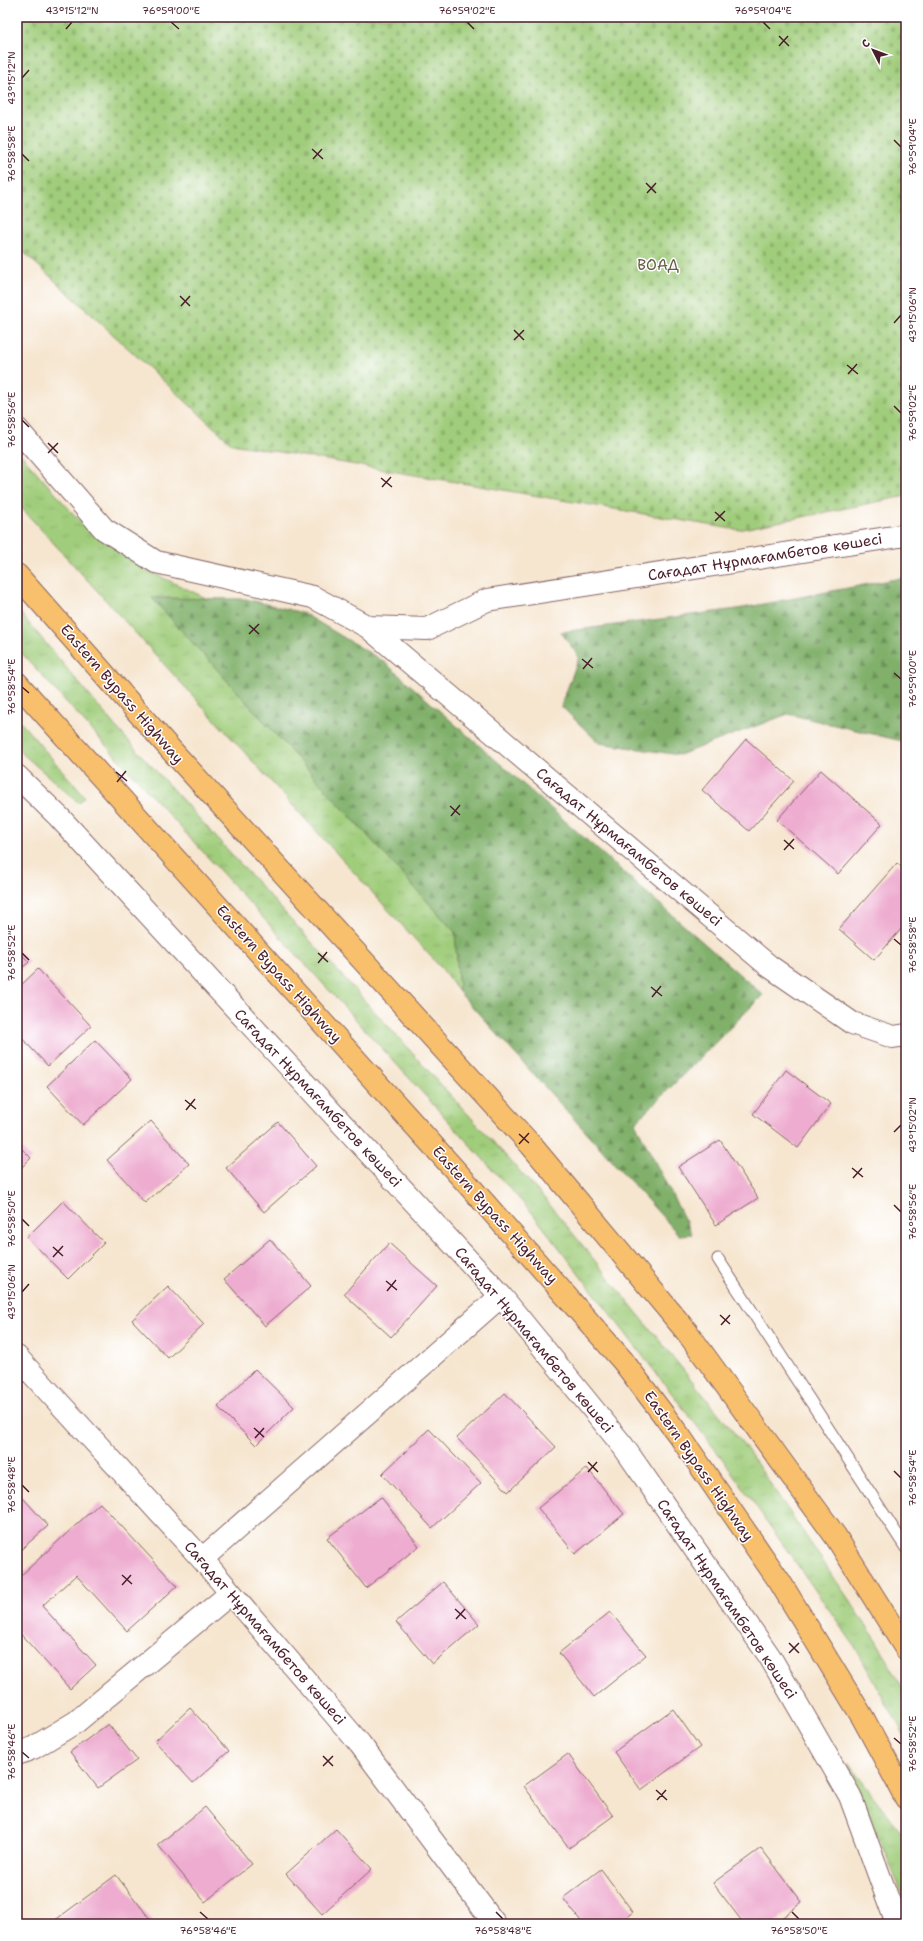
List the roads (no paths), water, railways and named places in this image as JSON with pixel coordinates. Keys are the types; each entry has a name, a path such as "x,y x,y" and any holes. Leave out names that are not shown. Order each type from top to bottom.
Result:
{"main road":[{"name":"Eastern Bypass Highway","path":"17,575 172,751 531,1145 676,1320 738,1400 836,1537 906,1649"},
{"name":"Eastern Bypass Highway","path":"17,683 481,1199 623,1360 682,1438 780,1582 863,1718 906,1798"}],"street":[{"name":"Сағадат Нұрмағамбетов көшесі","path":"17,429 104,529 156,562 313,597 368,627 769,966 852,1023 893,1037 906,1035"},
{"name":"Сағадат Нұрмағамбетов көшесі","path":"368,627 426,629 487,600 906,535"},
{"name":"Сағадат Нұрмағамбетов көшесі","path":"17,776 64,822 501,1296 623,1446 770,1657 850,1796 897,1924"},
{"path":"202,1559 501,1296"},
{"name":"Сағадат Нұрмағамбетов көшесі","path":"17,1357 202,1559 360,1744 495,1924"},
{"path":"17,1754 33,1748 76,1722 231,1593"}],"lane":[{"path":"718,1259 906,1548"}],"park label":[{"name":"ВОАД","path":"658,265"}]}
